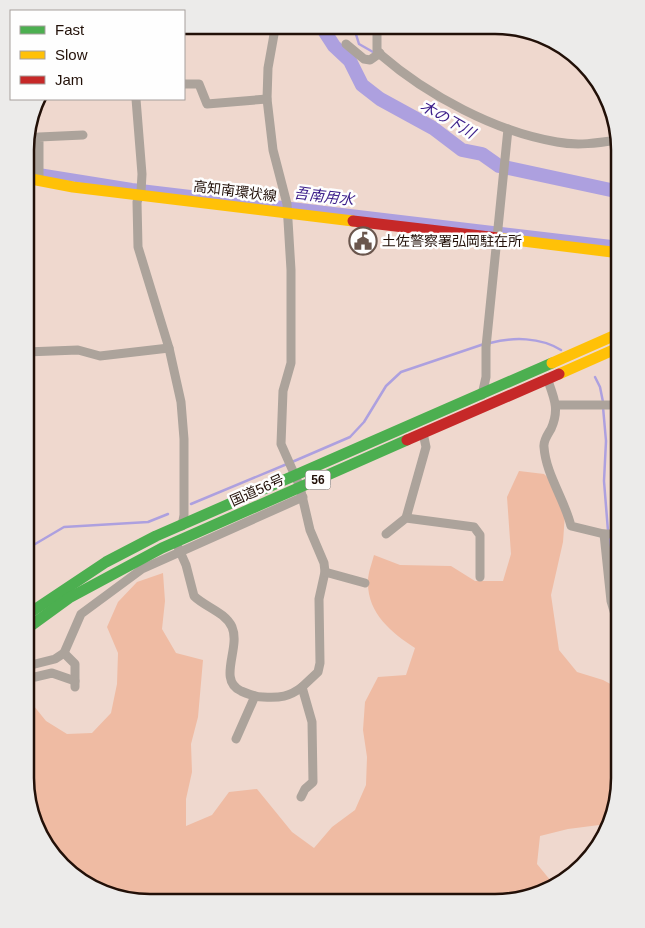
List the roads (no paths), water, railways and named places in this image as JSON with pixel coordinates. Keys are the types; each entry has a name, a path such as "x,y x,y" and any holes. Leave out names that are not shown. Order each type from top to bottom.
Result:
{"main road":[{"name":"高知南環状線","path":"34,180 140,190 498,235 611,252"},
{"name":"国道56号","path":"34,623 69,598 112,574 178,545 299,487 483,392 611,337"},
{"name":"国道56号","path":"34,610 106,562 182,524 299,487 611,351"}],"street":[{"path":"136,100 140,190 136,216 138,248 169,348 181,402 184,439 182,524 178,545 186,565 194,596 226,618 231,626 234,646 230,680 236,688 255,696 284,698 302,687 318,672 320,662 319,599 325,572 324,563 310,530 299,487 281,444 283,391 290,363 291,270 287,209 272,150 267,99 268,68 274,34"},
{"path":"377,34 377,50 418,86 508,129 558,143 590,144 611,141"},
{"path":"346,44 364,59 370,60 380,53"},
{"path":"185,84 200,84 207,104 267,99"},
{"path":"478,408 486,377 487,343 508,129"},
{"path":"39,182 39,137 83,135"},
{"path":"34,352 78,350 100,356 169,348"},
{"path":"547,378 557,405 556,418 543,444 549,472 566,505 571,526 611,534 611,601"},
{"path":"557,405 611,405"},
{"path":"386,534 406,518 426,447 423,433"},
{"path":"406,518 474,527 478,530 480,577"},
{"path":"34,664 55,659 64,653 81,614 142,568 178,545"},
{"path":"325,572 365,582"},
{"path":"35,678 52,673 75,684 75,664 64,653"},
{"path":"301,797 305,789 313,782 312,722 302,687"},
{"path":"236,739 255,696"}],"waterway":[{"name":"木の下川","path":"326,34 334,46 350,61 362,85 380,99 433,128 462,150 482,154 499,166 611,190"},
{"path":"356,34 359,44 373,52"},
{"name":"吾南用水","path":"34,171 132,187 611,244"},
{"path":"490,343 526,339 535,340 561,350"},
{"path":"292,462 350,437 364,422 386,386 401,372 484,344"},
{"path":"595,377 600,387 603,402"},
{"path":"603,407 606,441 604,481 608,531"},
{"path":"191,504 287,464"},
{"path":"34,545 64,527 148,522 168,514"},
{"path":"609,537 611,551"}],"place":[{"name":"土佐警察署弘岡駐在所","path":"363,241"}]}
